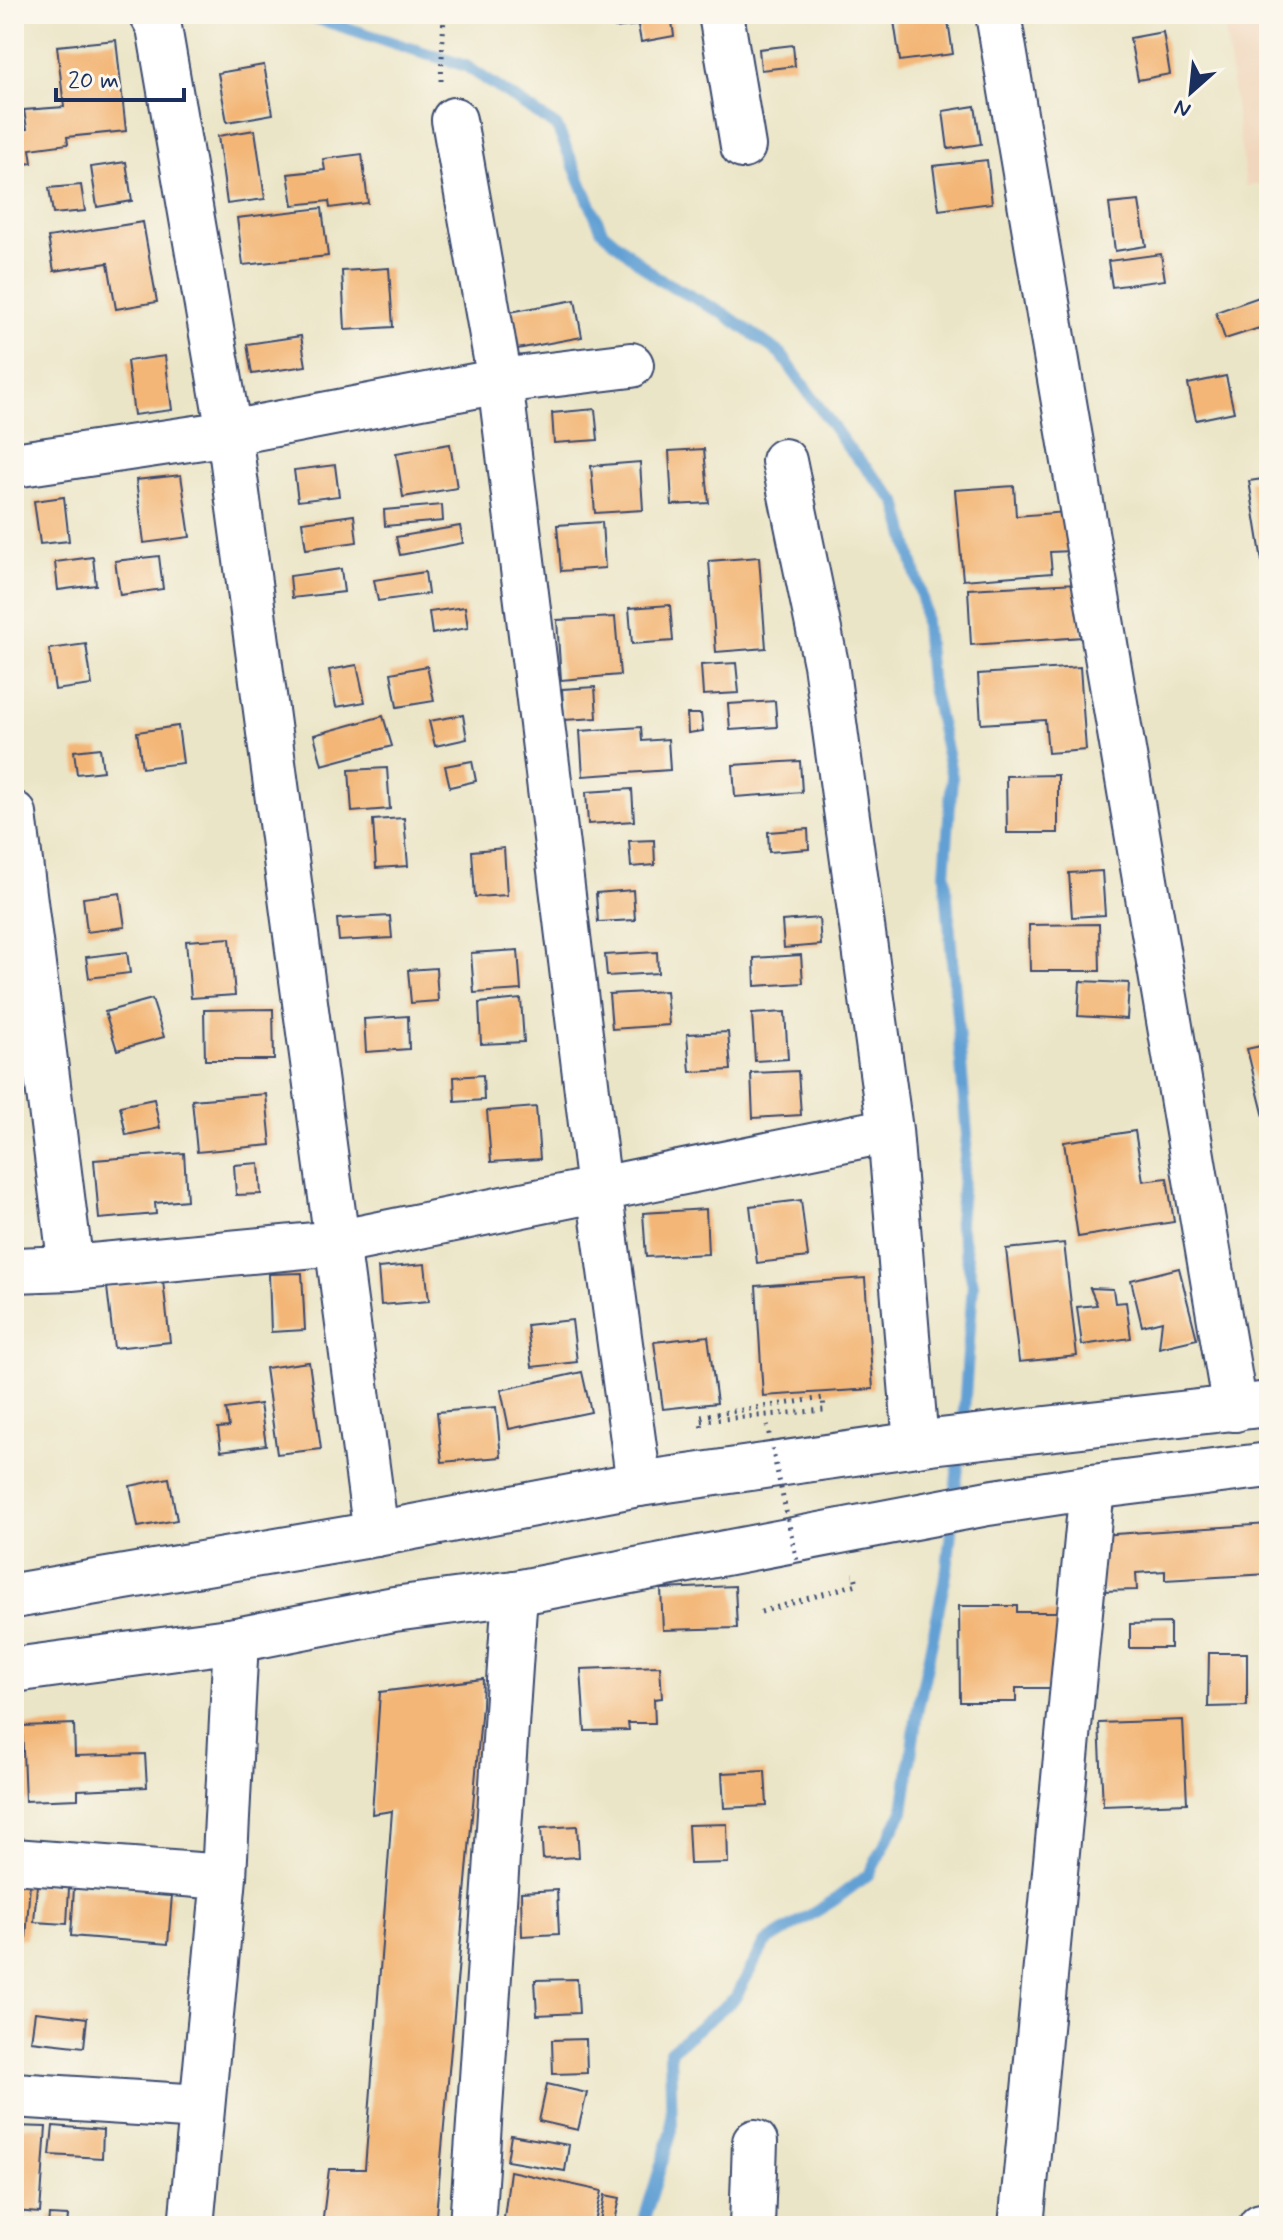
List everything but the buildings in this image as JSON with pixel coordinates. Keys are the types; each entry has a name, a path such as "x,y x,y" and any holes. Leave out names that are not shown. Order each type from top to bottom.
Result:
{"street":[{"path":"152,14 159,27 229,433 376,1534"},
{"path":"721,14 743,146"},
{"path":"14,1596 376,1534 639,1484 923,1443 1252,1407 998,14"},
{"path":"454,120 500,381 599,1189 639,1484"},
{"path":"14,465 229,433 500,381 631,365"},
{"path":"784,461 826,664 890,1130 923,1443"},
{"path":"14,814 71,1268"},
{"path":"14,1270 71,1268 336,1243 890,1130"},
{"path":"14,1670 236,1640 394,1609 515,1593 988,1503 1269,1465"},
{"path":"1021,2226 1092,1487"},
{"path":"472,2226 515,1593"},
{"path":"191,2226 224,1877 236,1640"},
{"path":"14,1861 224,1877"},
{"path":"14,2095 201,2107"},
{"path":"752,2226 755,2142"},
{"path":"1261,2226 1269,2225"}],"path":[{"path":"439,77 444,17"},
{"path":"701,1416 823,1398 824,1410 700,1421 703,1432 716,1430"},
{"path":"754,1427 767,1425 797,1561"}],"shaded area":[{"path":"1223,14 1269,14 1269,184 1246,186"}],"waterway":[{"path":"303,14 466,66 557,127 602,231 657,278 726,315 781,354 849,449 897,502 923,602 930,678 952,777 945,874 967,1135 959,1222 973,1284 964,1410 947,1569 917,1713 903,1811 869,1874 833,1901 765,1943 735,1998 670,2051 672,2130 642,2226"}]}
